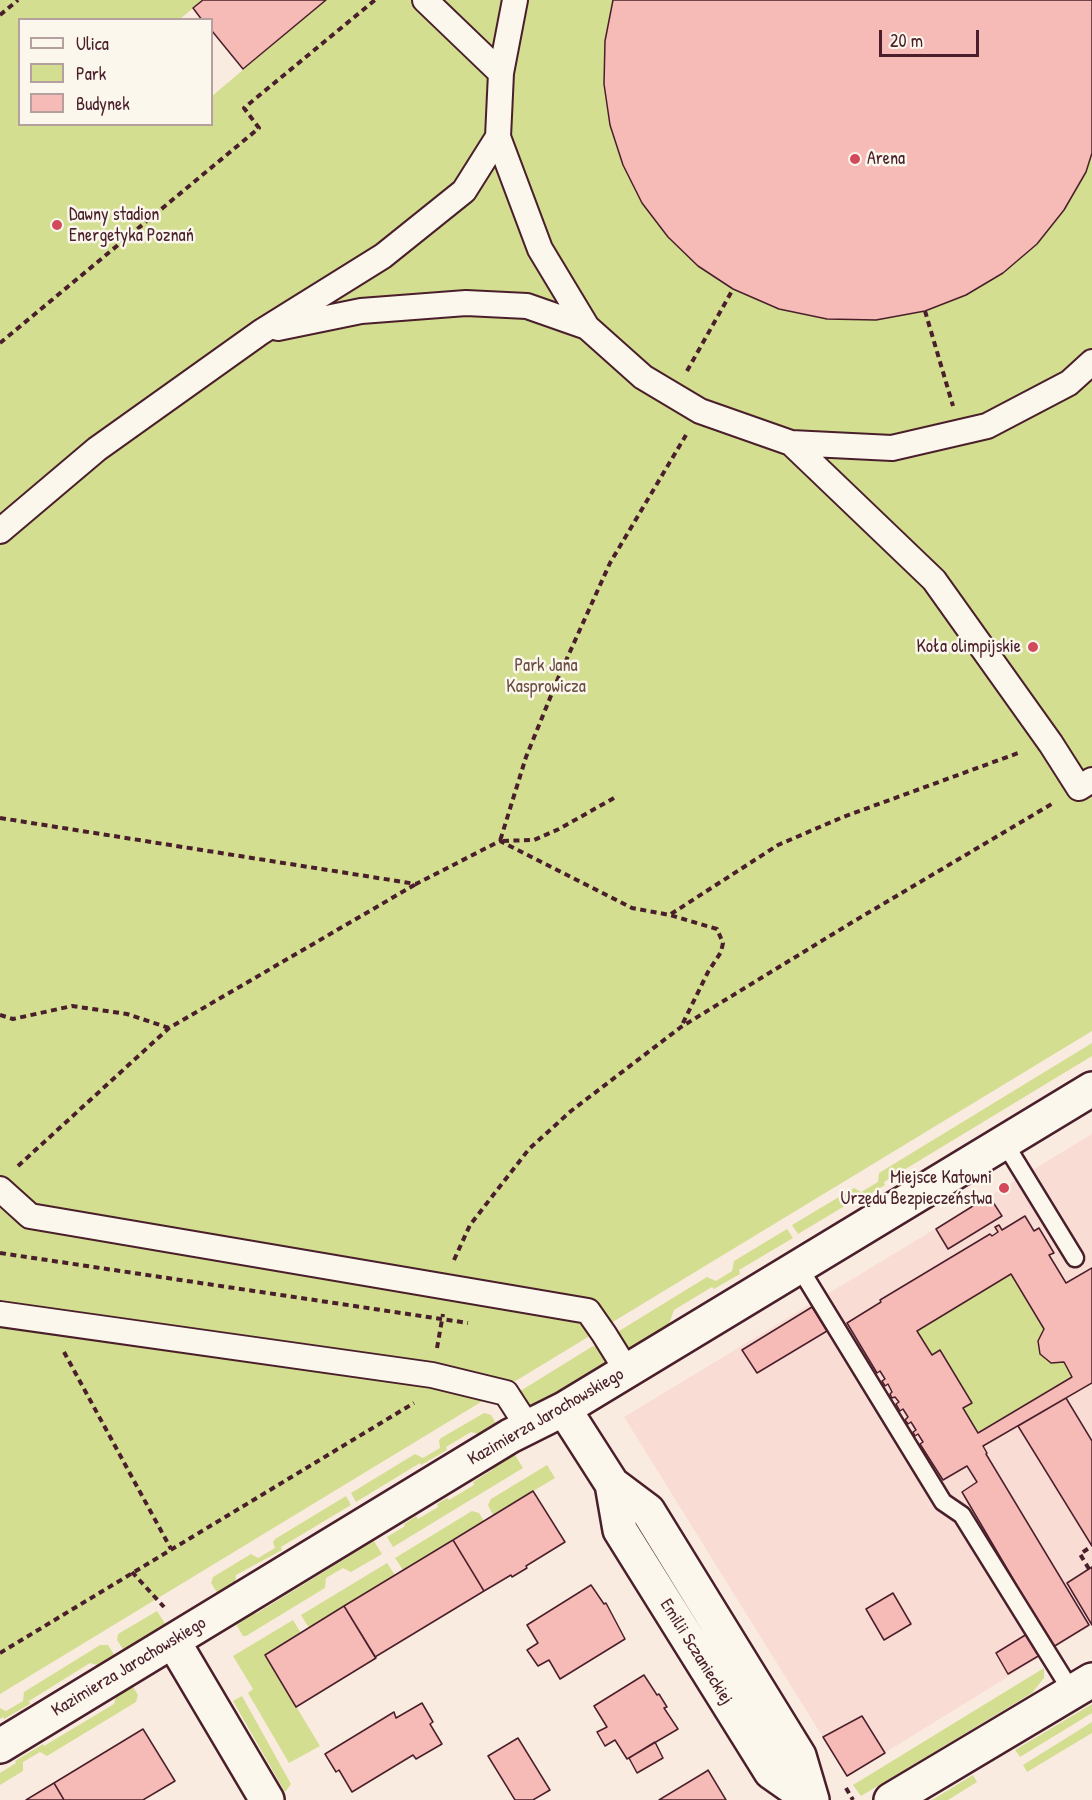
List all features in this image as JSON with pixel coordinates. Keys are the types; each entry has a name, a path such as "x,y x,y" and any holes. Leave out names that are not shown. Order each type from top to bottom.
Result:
{"street":[{"path":"425,0 501,73"},
{"path":"515,0 501,73 498,137 540,249 587,327 643,377 700,411 791,443 892,448 987,426 1069,383 1092,362"},
{"path":"0,531 98,449 261,332 383,256 464,191 498,137"},
{"path":"261,332 361,311 466,303 527,306 587,327"},
{"path":"791,443 934,580 1051,744 1086,784"},
{"name":"Kazimierza Jarochowskiego","path":"0,1746 510,1436 564,1409 1092,1089"},
{"path":"0,1189 30,1216 588,1311 627,1371"},
{"path":"0,1314 441,1378 506,1393 528,1427"},
{"name":"Emilii Sczanieckiej","path":"564,1409 612,1484 620,1530 771,1772 812,1800"},
{"path":"173,1641 267,1800"},
{"path":"891,1800 1082,1686"}],"lane":[{"path":"1004,1142 1075,1258"},
{"path":"799,1267 943,1502 962,1515 1082,1686"}],"path":[{"path":"0,15 18,0"},
{"path":"0,343 259,128 244,108 375,0"},
{"path":"673,395 733,289"},
{"path":"925,311 961,433"},
{"path":"500,841 526,757 559,676 610,563 700,411"},
{"path":"670,915 778,845 843,817 1018,753 1051,744"},
{"path":"0,1653 171,1549 441,1378 442,1320 447,1276 470,1225 529,1149 571,1112 681,1027 1086,784"},
{"path":"17,1167 169,1029 416,884 500,841 534,840 559,829 614,798"},
{"path":"0,818 416,884"},
{"path":"500,841 632,908 670,915 717,929 723,943 721,952 708,972 681,1027"},
{"path":"0,1015 13,1019 72,1006 128,1014 169,1029"},
{"path":"0,1252 477,1324"},
{"path":"46,1320 171,1549"},
{"path":"1089,1569 1080,1554 1092,1546"},
{"path":"132,1572 161,1602"},
{"path":"842,1781 853,1800"}],"shaded area":[{"path":"1092,1134 1092,1625 847,1776 624,1417"}],"green space":[{"name":"Park Jana Kasprowicza","path":"0,0 203,0 181,18 18,18 18,126 213,126 213,95 326,0 1092,0 1092,1031 0,1694"},
{"path":"1092,1043 1092,1056 884,1182 885,1185 860,1200 858,1198 798,1234 792,1225 854,1188 861,1192 878,1182 879,1173"},
{"path":"787,1229 793,1238 739,1270 740,1274 714,1289 712,1287 674,1310 669,1324 626,1350 618,1337 619,1331 707,1277 716,1281 732,1271 734,1261"},
{"path":"1011,1274 1044,1329 1038,1341 1040,1354 1051,1363 1064,1362 1072,1377 978,1433 963,1408 972,1403 941,1351 932,1355 917,1331"},
{"path":"593,1346 600,1348 608,1361 527,1410 517,1393"},
{"path":"484,1413 491,1415 498,1427 485,1436 471,1432 446,1447 447,1450 421,1465 420,1463 356,1502 351,1493 415,1454 423,1458 440,1448 441,1438"},
{"path":"512,1450 523,1468 393,1547 387,1537 416,1516 418,1519 438,1507 437,1504 447,1498 449,1500 474,1485 473,1482 492,1470 500,1457"},
{"path":"547,1465 555,1478 493,1515 488,1505 491,1499"},
{"path":"346,1496 351,1505 281,1547 282,1550 236,1575 234,1588 220,1597 211,1583 213,1577 251,1554 258,1558 275,1548 273,1542 275,1539"},
{"path":"472,1511 479,1513 484,1521 403,1570 395,1558"},
{"path":"374,1541 382,1554 351,1572 343,1568 326,1578 325,1588 243,1636 233,1619 247,1611 257,1613"},
{"path":"387,1563 395,1575 309,1628 301,1615"},
{"path":"157,1611 168,1628 126,1654 117,1640 118,1634"},
{"path":"293,1620 301,1633 265,1655 320,1746 289,1763 248,1693 253,1689 233,1656"},
{"path":"100,1645 108,1645 117,1659 104,1667 90,1663 29,1701 30,1704 0,1719 0,1708 6,1711 23,1701 24,1692"},
{"path":"1044,1668 1044,1678 1032,1693 861,1796 853,1785"},
{"path":"130,1682 138,1695 136,1702 47,1756 40,1752 23,1762 23,1771 0,1785 0,1773 16,1763 15,1761 114,1704 118,1690"},
{"path":"242,1696 291,1784 285,1792 233,1701"},
{"path":"1092,1704 1092,1713 1020,1757 1015,1750"},
{"path":"1092,1722 1092,1733 1027,1772 1023,1765"},
{"path":"973,1775 977,1782 948,1800 932,1800"}],"building":[{"path":"203,0 326,0 243,69 213,32 213,18 200,18 193,8"},
{"name":"Arena","path":"613,0 1092,0 1092,153 1086,172 1064,210 1037,244 1003,273 966,295 925,311 876,320 827,319 779,309 733,289 698,266 668,237 642,203 623,165 610,125 604,84 605,41"},
{"path":"989,1196 1002,1216 948,1249 936,1229"},
{"path":"1025,1216 1034,1231 1039,1228 1054,1253 1049,1255 1066,1283 1092,1268 1092,1383 983,1446 1089,1625 1053,1647 962,1492 977,1482 967,1466 943,1480 920,1444 923,1442 918,1434 915,1436 913,1432 916,1430 911,1422 908,1424 905,1420 908,1417 903,1409 900,1411 896,1404 899,1402 895,1397 892,1398 888,1384 885,1386 882,1381 885,1379 880,1371 877,1373 847,1323 881,1302 880,1300 990,1234 992,1236 998,1232 995,1227 999,1225 1002,1230","holes":["1011,1274 1044,1329 1038,1341 1040,1354 1051,1363 1064,1362 1072,1377 978,1433 963,1408 972,1403 940,1350 932,1355 917,1331"]},
{"path":"812,1307 827,1331 757,1373 742,1350"},
{"path":"1066,1398 1092,1441 1092,1546 1018,1426"},
{"path":"533,1491 565,1542 526,1566 527,1568 484,1591 453,1540"},
{"path":"453,1540 484,1591 375,1657 344,1606"},
{"path":"1092,1567 1092,1625 1067,1583"},
{"path":"591,1585 604,1604 606,1603 625,1639 560,1679 549,1660 538,1666 527,1650 538,1643 527,1625"},
{"path":"893,1593 911,1624 884,1640 866,1609"},
{"path":"344,1606 376,1658 296,1707 265,1655"},
{"path":"1027,1634 1040,1655 1008,1674 996,1653"},
{"path":"644,1675 657,1695 659,1694 667,1707 664,1708 678,1729 627,1759 615,1740 605,1746 597,1732 607,1727 594,1706"},
{"path":"422,1703 433,1722 430,1724 442,1744 416,1759 413,1755 352,1792 339,1770 336,1772 325,1754 394,1712 396,1718"},
{"path":"862,1716 885,1753 847,1776 823,1737"},
{"path":"143,1729 175,1781 143,1800 64,1800 54,1783"},
{"path":"518,1738 550,1790 533,1800 515,1800 488,1756"},
{"path":"655,1742 663,1758 637,1773 629,1758"},
{"path":"707,1771 726,1800 659,1800"},
{"path":"54,1783 64,1800 26,1800"}],"place":[{"name":"Arena","path":"855,159"},
{"name":"Dawny stadion Energetyka Poznań","path":"57,225"},
{"name":"Koła olimpijskie","path":"1033,647"},
{"name":"Miejsce Katowni Urzędu Bezpieczeństwa","path":"1004,1188"}]}
